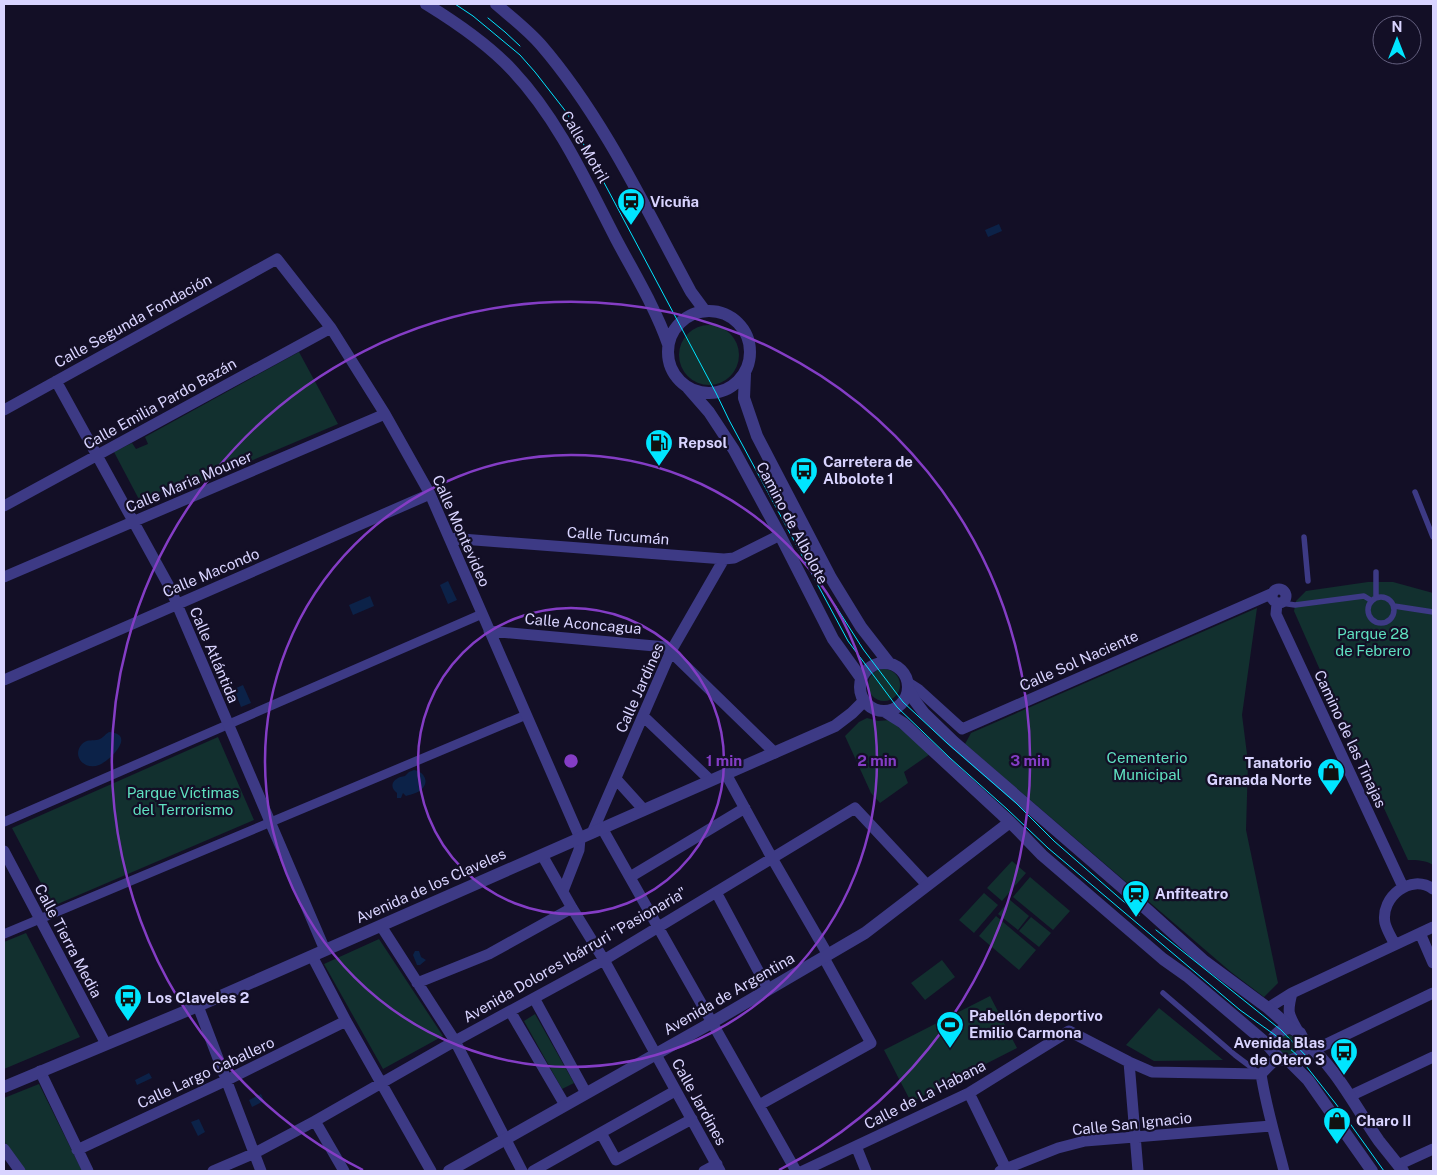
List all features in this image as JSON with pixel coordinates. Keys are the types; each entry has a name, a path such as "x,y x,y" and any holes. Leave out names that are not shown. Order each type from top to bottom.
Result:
{"street":[{"name":"Calle Motril","path":"426,4 469,32 513,70 547,113 582,174 655,312 668,344"},
{"name":"Calle Motril","path":"496,4 540,44 580,94 617,156 691,292 705,311"},
{"name":"Calle Montevideo","path":"277,259 331,328 385,414 430,494 526,715 591,833 630,878 796,1171"},
{"name":"Calle Segunda Fondación","path":"4,410 277,259"},
{"path":"705,311 718,311 732,317 746,332 750,342 751,352 745,374 729,389 714,394 701,393 688,388 673,372 668,354 668,344 679,323 692,314 705,311"},
{"name":"Calle Emilia Pardo Bazán","path":"4,506 331,328"},
{"name":"Camino de Albolote","path":"745,374 744,398 757,436 831,578 861,627 889,663"},
{"name":"Calle Atlántida","path":"56,381 170,588 325,950"},
{"name":"Camino de Albolote","path":"688,388 709,412 734,450 833,639 861,678"},
{"name":"Calle Maria Mouner","path":"4,577 385,414"},
{"name":"Calle Macondo","path":"4,680 430,494"},
{"name":"Calle Tucumán","path":"449,538 724,559 734,558 780,535"},
{"name":"Calle Jardines","path":"563,892 579,850 591,833 616,779 671,651 724,559"},
{"name":"Calle Sol Naciente","path":"908,686 919,690 962,729 1277,600"},
{"name":"Camino de las Tinajas","path":"1277,600 1276,614 1402,887"},
{"path":"4,822 482,614"},
{"name":"Calle Aconcagua","path":"490,631 666,646 671,651"},
{"path":"671,651 775,753"},
{"path":"908,686 903,702 894,709 884,711 877,710 864,701 859,685 865,671 874,664 879,662 898,666 905,675 915,701 924,713 954,742 1130,894 1203,960 1268,1008 1303,1038 1350,1096 1380,1141 1401,1168 1433,1149"},
{"name":"Avenida de los Claveles","path":"4,1087 198,1006 775,753 835,726 864,701"},
{"path":"884,711 903,723 1042,854 1104,909 1163,959 1187,976 1308,1080 1372,1171"},
{"path":"4,934 526,715"},
{"path":"643,716 710,780"},
{"path":"726,774 871,1043 759,1105"},
{"path":"616,779 644,810"},
{"path":"630,878 745,808"},
{"name":"Avenida Dolores Ibárruri \"Pasionaria\"","path":"213,1171 315,1121 455,1041 604,960 855,808 927,885"},
{"name":"Avenida de Argentina","path":"449,1171 865,933 1010,822"},
{"name":"Calle Tierra Media","path":"4,851 106,1044"},
{"name":"Calle Jardines","path":"542,854 604,960 718,1168"},
{"path":"1395,945 1385,922 1385,910 1391,896 1402,887 1418,884 1429,886 1433,889"},
{"path":"716,892 768,989"},
{"path":"417,983 489,954 572,908"},
{"path":"381,926 455,1041 522,1171"},
{"path":"1268,1008 1292,993 1433,927"},
{"path":"1420,933 1433,963"},
{"path":"312,956 346,1021 432,1171"},
{"path":"1292,993 1288,1007 1294,1030"},
{"path":"1284,1171 1271,1126 1261,1074 1280,1056 1299,1057 1309,1046 1433,993"},
{"path":"534,998 586,1093"},
{"path":"198,1006 262,1171"},
{"path":"510,1011 565,1106"},
{"name":"Calle Largo Caballero","path":"77,1150 227,1080 346,1021"},
{"path":"1280,1056 1272,1040 1281,1030 1294,1030"},
{"name":"Calle de La Habana","path":"803,1171 969,1093 1069,1031 1152,1072 1261,1074"},
{"path":"1350,1096 1433,1057"},
{"path":"1129,1062 1138,1171"},
{"path":"40,1071 88,1171"},
{"path":"533,1171 675,1091"},
{"path":"969,1093 1004,1171"},
{"path":"601,1133 616,1160 692,1119"},
{"path":"315,1121 344,1171"},
{"name":"Calle San Ignacio","path":"1004,1171 1058,1148 1085,1141 1271,1126"},
{"path":"856,1146 866,1171"},
{"path":"4,1148 20,1171"},
{"path":"704,1171 718,1168"}],"lane":[{"path":"1415,492 1433,538"},
{"path":"1304,537 1308,581"},
{"path":"1376,572 1374,600 1368,608 1369,613 1373,620 1384,622 1390,620 1394,606"},
{"path":"1277,600 1295,605 1364,596 1374,600 1388,599 1394,606 1433,612"},
{"path":"1162,993 1261,1074"}],"green space":[{"path":"703,325 715,325 726,330 734,338 739,349 737,367 726,380 715,385 703,385 692,380 684,372 679,361 679,349 684,338 692,330"},
{"path":"299,352 338,424 168,496 164,490 149,496 152,503 143,507 114,452 132,443 136,449 148,444 145,437"},
{"name":"Parque 28 de Febrero","path":"1368,582 1393,582 1433,593 1433,865 1424,861 1408,860 1294,611 1296,601 1306,591"},
{"name":"Cementerio Municipal","path":"1257,608 1242,715 1248,762 1246,830 1278,983 1264,997 1231,972 965,744 971,733"},
{"path":"884,669 895,674 900,685 895,696 884,701 873,696 868,685 873,674"},
{"path":"867,718 878,721 890,720 930,754 904,772 908,783 880,803 871,793 845,736 859,722"},
{"name":"Parque Víctimas del Terrorismo","path":"218,737 254,820 53,906 12,828"},
{"path":"1012,861 1026,873 1002,901 987,888"},
{"path":"1030,877 1070,911 1053,930 1013,897"},
{"path":"984,893 998,905 974,933 959,920"},
{"path":"1010,900 1029,916 1018,930 998,914"},
{"path":"996,916 1036,950 1019,970 979,936"},
{"path":"1031,917 1051,933 1039,947 1019,931"},
{"path":"26,933 80,1037 4,1069 4,942"},
{"path":"379,939 443,1036 383,1069 324,964"},
{"path":"942,960 955,977 925,1000 911,983"},
{"name":"Pabellón deportivo Emilio Carmona","path":"990,996 1017,1048 911,1102 884,1050"},
{"path":"1159,1008 1223,1060 1154,1061 1126,1045"},
{"path":"535,1014 574,1083 562,1089 524,1021"},
{"path":"1288,1035 1295,1038 1298,1045 1295,1052 1288,1055 1281,1052 1278,1045 1281,1038"},
{"path":"39,1084 82,1171 25,1171 4,1141 4,1098"}],"water":[{"path":"999,224 1002,231 988,237 985,230"},
{"path":"448,581 457,600 448,604 440,585"},
{"path":"370,596 374,606 353,615 349,605"},
{"path":"243,685 251,703 241,707 234,689"},
{"path":"109,732 121,737 119,748 104,763 99,765 89,766 81,761 78,753 82,744 87,741 98,740"},
{"path":"414,770 423,774 424,786 417,792 406,796 403,793 401,798 397,798 397,793 392,784 398,778"},
{"path":"415,951 419,951 421,957 426,960 420,965 417,965 413,955"},
{"path":"149,1073 152,1078 137,1085 135,1080"},
{"path":"261,1094 264,1101 252,1107 249,1100"},
{"path":"199,1119 205,1132 198,1136 191,1122"}],"tram line":[{"path":"455,4 473,16 520,55 567,113 848,641 897,707 1048,848 1240,1010 1275,1035 1299,1057 1336,1104 1384,1171"},
{"path":"488,18 520,46"},
{"path":"835,605 863,649 903,702 1016,803 1054,841 1139,915"},
{"path":"1156,930 1281,1030 1309,1059"}],"place":[{"name":"Vicuña","path":"631,226"},
{"name":"Repsol","path":"659,467"},
{"name":"Carretera de Albolote 1","path":"804,495"},
{"name":"Tanatorio Granada Norte","path":"1331,796"},
{"name":"Anfiteatro","path":"1136,918"},
{"name":"Los Claveles 2","path":"128,1022"},
{"name":"Pabellón deportivo Emilio Carmona","path":"950,1049"},
{"name":"Avenida Blas de Otero 3","path":"1344,1076"},
{"name":"Charo II","path":"1337,1145"}]}
